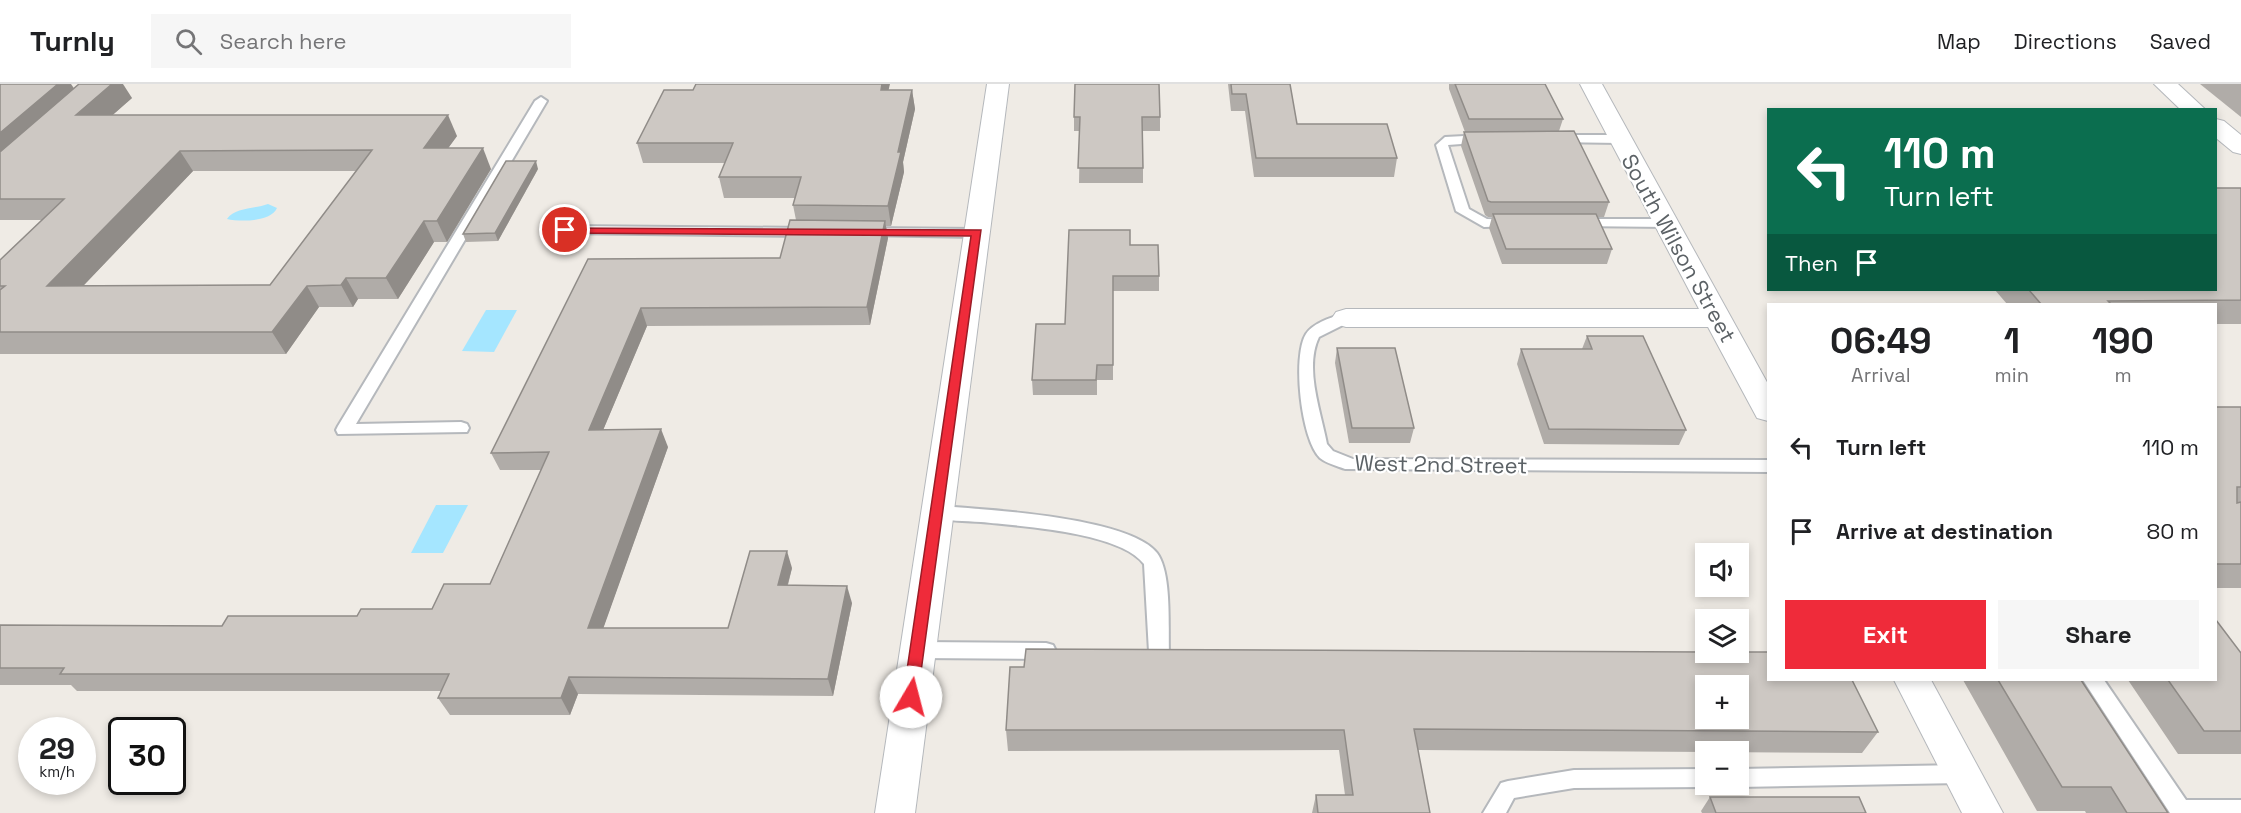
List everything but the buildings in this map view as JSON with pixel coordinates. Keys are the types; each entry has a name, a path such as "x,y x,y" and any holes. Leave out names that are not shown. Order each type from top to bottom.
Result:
{"street":[{"path":"895,813 998,84"},
{"name":"South Wilson Street","path":"1591,84 1767,409"},
{"path":"2165,84 2193,108"},
{"path":"2217,127 2241,147"},
{"name":"West 2nd Street","path":"1346,318 1718,318"},
{"path":"1913,681 1983,813"}],"lane":[{"path":"461,428 344,430 541,101"},
{"path":"1494,139 1460,139 1445,141 1442,145 1463,211 1484,223 1532,223"},
{"path":"1539,139 1620,139"},
{"path":"1568,223 1668,223"},
{"path":"565,230 828,232"},
{"path":"852,232 977,232"},
{"name":"West 2nd Street","path":"1346,318 1323,327 1313,335 1305,358 1319,445 1327,455 1351,465 1767,466"},
{"path":"937,512 1027,521 1111,536 1136,544 1151,558 1156,583 1159,652"},
{"path":"918,650 1068,651"},
{"path":"1136,652 1182,652"},
{"path":"2094,681 2180,810 2241,810"},
{"path":"1749,778 1962,774"},
{"path":"1494,813 1508,790 1574,779 1695,778"}],"water":[{"path":"268,204 277,208 268,216 247,221 227,219 240,210"},
{"path":"486,310 517,310 494,352 462,351"},
{"path":"436,505 468,505 443,553 411,553"}],"route":[{"path":"565,230 977,232 911,697"}]}
